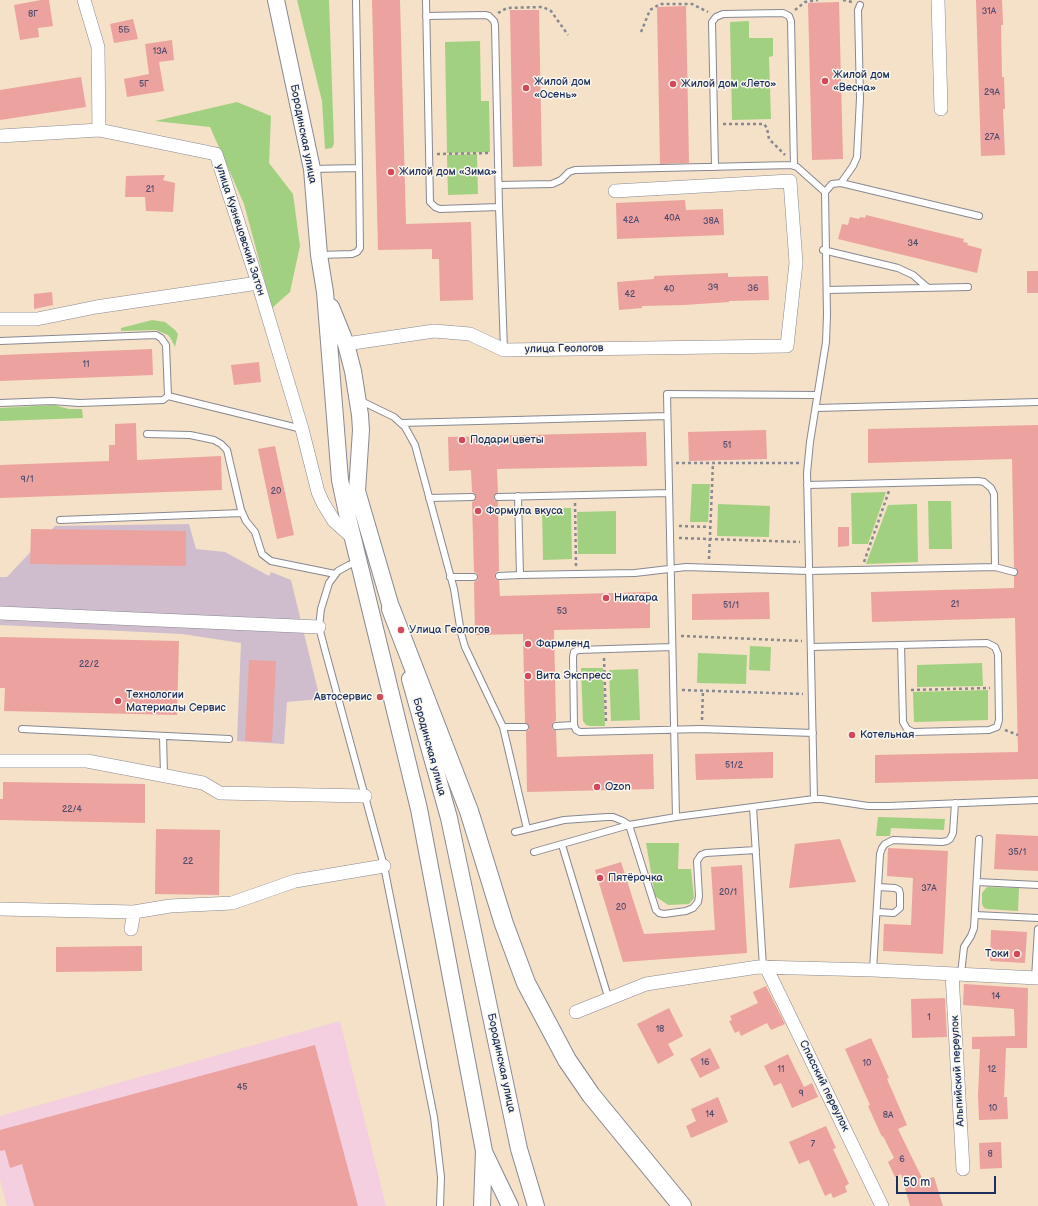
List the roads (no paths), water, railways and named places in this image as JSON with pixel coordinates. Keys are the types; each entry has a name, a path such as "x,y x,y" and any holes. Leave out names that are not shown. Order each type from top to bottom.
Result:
{"main road":[{"path":"391,609 469,811 501,918 526,983 567,1060 591,1095 682,1206"}],"street":[{"path":"0,136 99,130 98,47 84,0"},
{"name":"Бородинская улица","path":"276,0 312,169 319,255 325,292 340,480 358,561 419,809 484,1151"},
{"path":"938,0 941,109"},
{"name":"улица Кузнецовский Затон","path":"99,130 216,154 258,283 302,429 318,492 334,520 353,538"},
{"name":"улица Геологов","path":"346,344 434,331 470,334 504,350 787,346 796,263 790,182 615,191"},
{"path":"0,319 37,319 96,307 258,283"},
{"name":"Бородинская улица","path":"325,292 346,344 358,399 361,430 357,491 449,818 519,1149 536,1206"},
{"path":"0,613 320,627"},
{"path":"0,761 87,761 203,782 220,793 364,796"},
{"path":"0,909 134,912 170,906 232,903 295,881 384,866"},
{"path":"131,928 134,912"},
{"path":"576,1012 646,984 765,967 873,970 1037,978"},
{"name":"Спасский переулок","path":"765,967 882,1206"},
{"name":"Альпийский переулок","path":"957,974 963,1169"},
{"path":"482,1206 484,1151"},
{"path":"484,1151 510,1206"}],"lane":[{"path":"319,255 352,254 357,252 360,248 356,0"},
{"path":"426,0 430,202 435,207 440,209 500,208"},
{"path":"841,183 853,166 856,157 860,98 858,10 860,4"},
{"path":"715,168 712,22 716,17 723,14 784,13 789,16 791,20 794,166"},
{"path":"426,16 485,15 492,18 495,25 504,350"},
{"path":"499,185 552,184 561,180 569,172 574,170 715,168 788,165 794,166 824,192"},
{"path":"312,169 359,168"},
{"path":"814,799 807,485 808,464 826,342 827,290 824,192 832,184 841,183 978,216"},
{"path":"825,250 898,268 913,275 928,288"},
{"path":"827,290 968,287"},
{"path":"0,341 156,335 161,338 166,345 168,396"},
{"path":"676,817 666,394 818,395"},
{"path":"168,396 302,429"},
{"path":"0,403 52,401 79,403 163,400 168,396"},
{"path":"358,399 387,413 401,423 409,433 415,445 456,596 461,633 465,647 503,727 527,829"},
{"path":"816,408 1038,402"},
{"path":"401,423 667,416"},
{"path":"147,434 190,435 214,440 221,444 226,450 242,513 255,532 260,550 267,558 271,561 335,574"},
{"path":"807,485 978,481 988,484 994,494 996,567"},
{"path":"498,497 669,493"},
{"path":"518,496 520,575"},
{"path":"429,498 472,498"},
{"path":"60,520 242,513"},
{"path":"358,561 338,571 329,583 323,598 320,627 324,650 384,866 434,1117 441,1177 440,1206"},
{"path":"499,576 647,572 686,567 809,571 996,567 1014,572"},
{"path":"450,577 474,577"},
{"path":"811,644 901,645 988,643 994,647 998,654 999,724 994,729 989,730 913,732 907,729 903,722 901,645"},
{"path":"672,647 578,650 573,654 574,726 576,730 580,732 606,732 701,729 813,733"},
{"path":"556,726 574,726"},
{"path":"503,727 525,727"},
{"path":"22,729 228,739"},
{"path":"163,736 164,775"},
{"path":"534,852 629,825 676,817 814,799 878,806 1038,800"},
{"path":"873,970 880,854 882,848 885,844 893,840 942,842 950,839 953,833 955,803"},
{"path":"753,807 765,967"},
{"path":"515,832 564,820 607,817 619,819 629,825 655,907 661,914 686,911 696,905 699,896 697,861 701,856 706,853 756,850"},
{"path":"957,974 962,953 973,932 979,839"},
{"path":"562,845 609,1000"},
{"path":"977,882 1038,885"},
{"path":"877,912 896,912 900,908 900,894 897,889 878,887"},
{"path":"975,915 1038,918"},
{"path":"1037,978 1038,929"}],"place":[{"name":"Жилой дом «Весна»","path":"825,81"},
{"name":"Жилой дом «Лето»","path":"673,84"},
{"name":"Жилой дом «Осень»","path":"526,88"},
{"name":"Жилой дом «Зима»","path":"391,172"},
{"name":"Подари цветы","path":"462,440"},
{"name":"Формула вкуса","path":"478,511"},
{"name":"Ниагара","path":"606,598"},
{"name":"Улица Геологов","path":"401,630"},
{"name":"Фармленд","path":"528,644"},
{"name":"Вита Экспресс","path":"528,676"},
{"name":"Автосервис","path":"380,697"},
{"name":"Технологии Материалы Сервис","path":"118,701"},
{"name":"Котельная","path":"852,735"},
{"name":"Ozon","path":"597,787"},
{"name":"Пятёрочка","path":"600,878"},
{"name":"Токи","path":"1017,954"}]}
